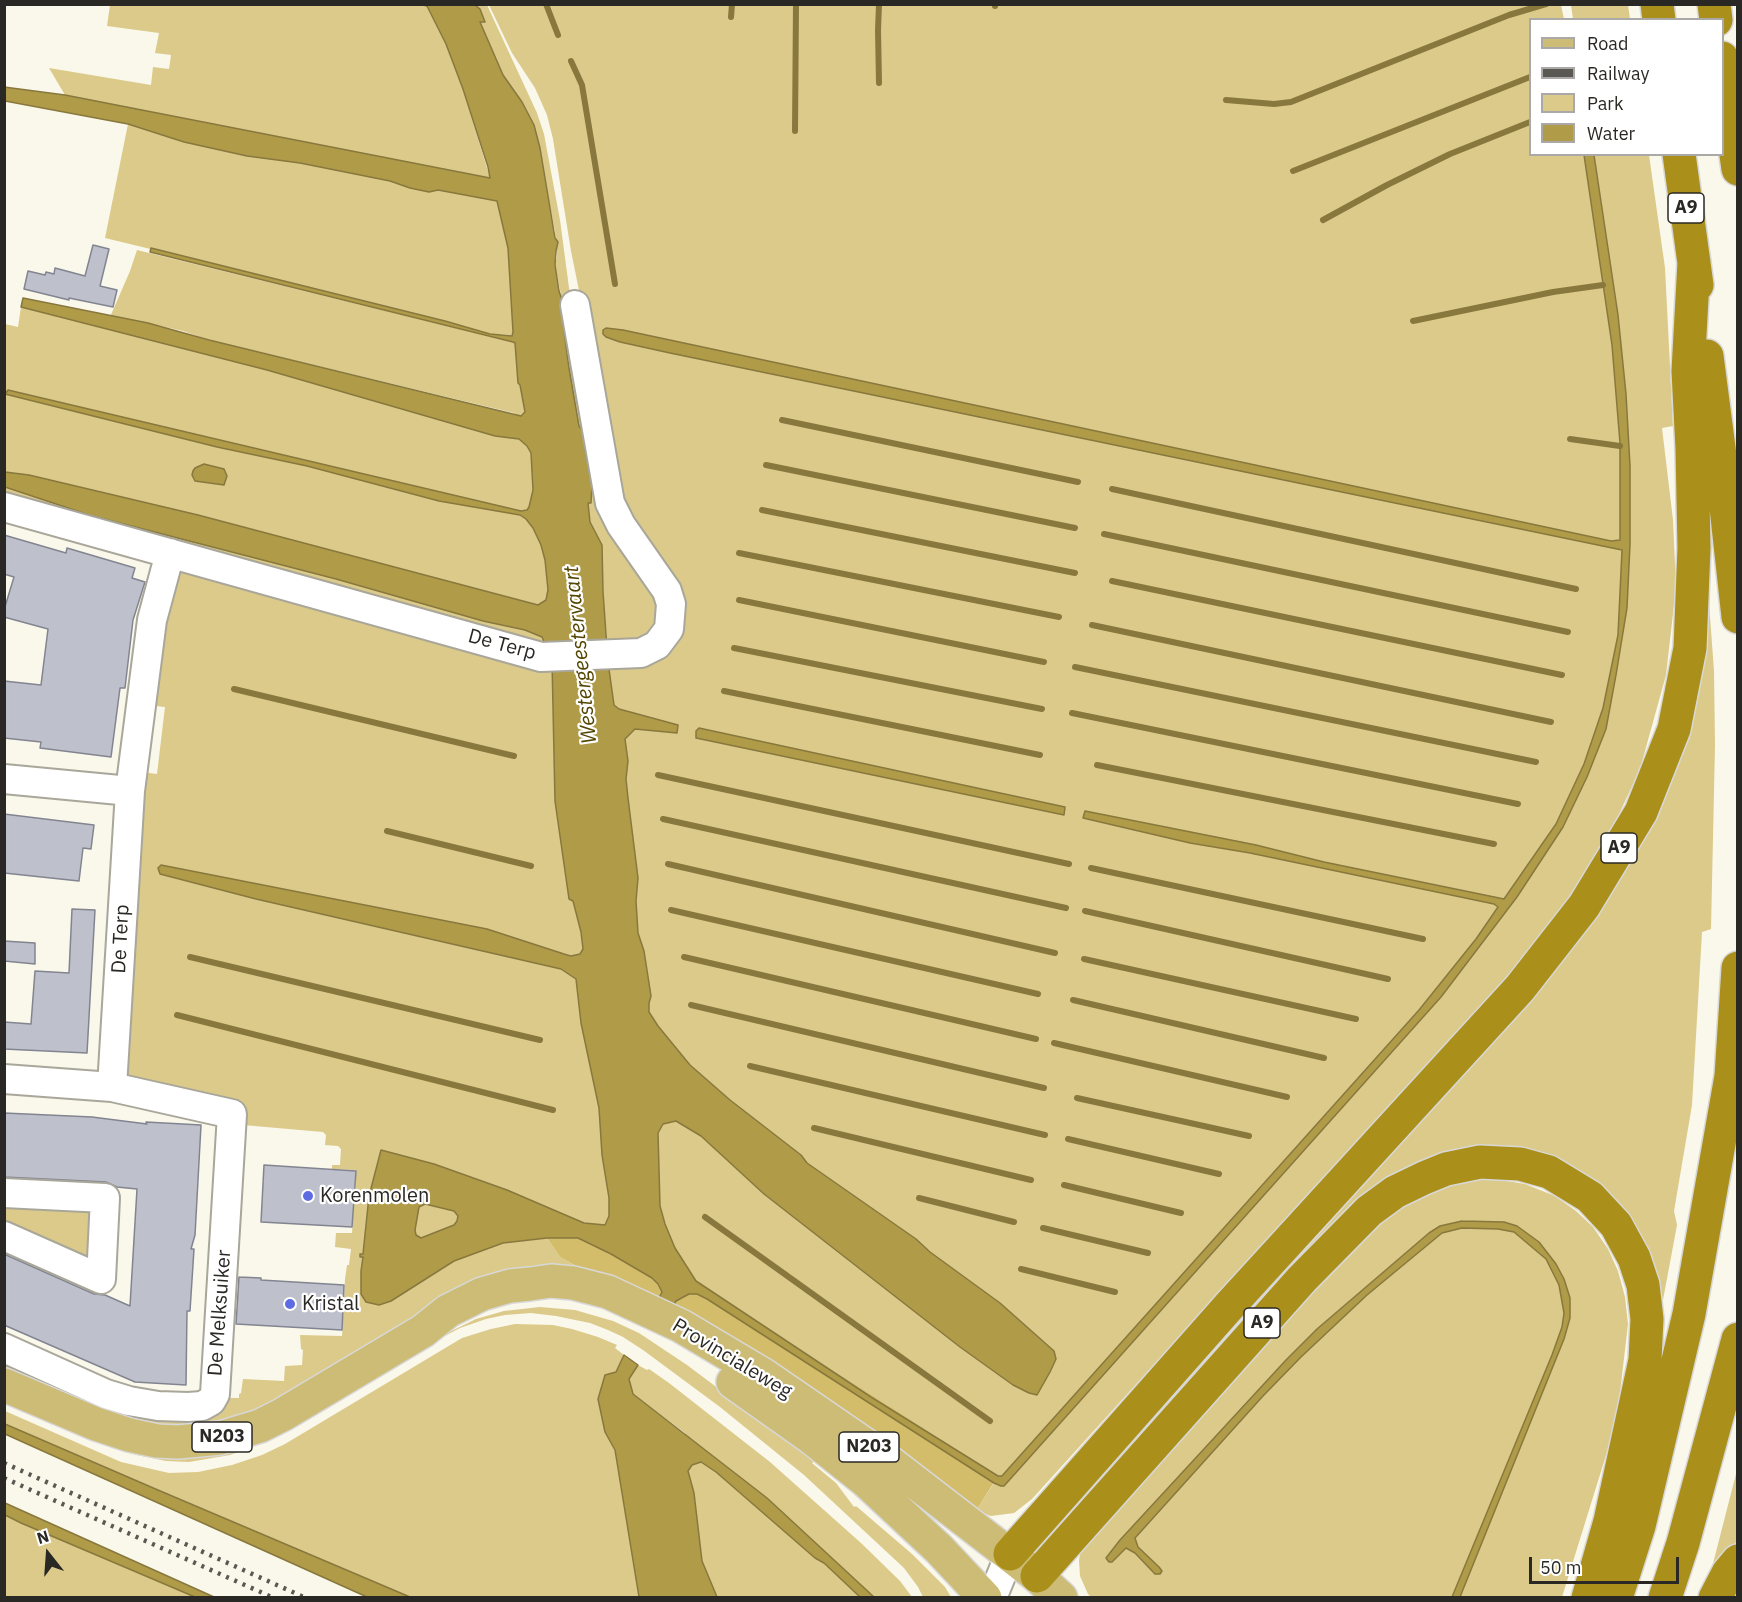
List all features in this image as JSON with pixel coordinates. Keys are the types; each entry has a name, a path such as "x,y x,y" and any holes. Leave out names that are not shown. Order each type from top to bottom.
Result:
{"highway":[{"path":"1724,73 1737,169"},
{"name":"A9","path":"1679,156 1722,471 1737,617"},
{"name":"A9","path":"1010,1554 1223,1312 1520,988 1584,906 1641,812 1674,729 1690,648 1694,548 1688,371 1694,262"},
{"path":"1616,1598 1639,1526 1689,1314 1731,1076 1737,968"},
{"name":"A9","path":"1037,1576 1302,1279 1369,1211 1395,1192 1424,1178 1446,1169 1480,1162 1520,1164 1549,1173 1590,1197 1616,1225 1634,1258 1643,1285 1647,1319 1645,1360 1610,1521 1588,1598"},
{"path":"1665,1598 1683,1543 1737,1339"},
{"path":"1715,1598 1737,1561"}],"main road":[{"name":"Provincialeweg","path":"4,1385 96,1424 129,1435 168,1441 208,1439 240,1432 282,1415 423,1331 448,1311 482,1294 510,1286 551,1281 573,1283 608,1292 634,1313 765,1376 871,1449 1010,1554 1061,1598"},
{"name":"Provincialeweg","path":"676,1335 860,1475 939,1549 985,1598"}],"street":[{"name":"De Terp","path":"4,507 541,657 641,653 657,645 669,629 668,591 621,525 610,503 575,304"},
{"name":"De Terp","path":"112,1087 130,791 152,620 170,553"},
{"path":"4,778 130,791"},
{"path":"4,1079 112,1087"},
{"name":"De Melksuiker","path":"4,1348 106,1394 129,1401 158,1406 202,1406 211,1401 215,1394 232,1114 112,1087"},
{"path":"4,1193 105,1198 101,1279 4,1236"},
{"path":"992,1598 1010,1554"},
{"path":"998,1598 1037,1576"}],"green space":[{"path":"110,5 427,6 446,44 463,89 490,178 65,95 49,68 151,85 153,67 169,69 171,55 155,53 159,33 107,26"},
{"path":"475,5 487,5 537,113 544,134 598,458 648,570 663,630 608,651 602,545 590,522 588,502 591,502 591,478 585,449 585,434 579,426 573,401 561,295 555,265 557,257 555,231 534,125 522,102 503,75 479,21 485,21 480,9"},
{"path":"489,5 1561,5 1564,18 1529,18 1529,156 1584,156 1612,345 1620,443 1620,540 1611,541 606,328 670,353 1622,550 1618,635 1603,708 1584,764 1556,824 1504,899 1324,862 1256,845 1189,833 1132,829 1190,843 1250,853 1494,904 1498,907 1476,939 1419,1010 1010,1468 1015,1473 1441,997 1517,897 1563,827 1606,729 1627,608 1630,544 1630,466 1626,394 1618,315 1594,156 1649,156 1665,268 1673,426 1662,428 1673,520 1676,587 1666,675 1640,769 1606,842 1570,903 1512,976 1219,1302 1168,1349 1032,1499 1014,1513 991,1516 976,1511 994,1483 696,1281 675,1248 665,1224 660,1206 658,1133 663,1124 676,1121 701,1136 764,1194 960,1347 1043,1384 1056,1359 1054,1351 1000,1303 930,1252 916,1239 807,1163 801,1155 730,1100 690,1065 649,1012 644,951 638,933 636,901 638,878 626,779 628,761 625,739 635,729 677,733 678,726 619,709 614,705 608,662 674,628 627,527 571,251 553,139 547,115 535,88 512,53","holes":["699,728 1065,807 1064,814 696,738"]},
{"path":"1571,5 1628,5 1630,18 1573,18"},
{"path":"128,124 184,142 247,156 300,163 390,181 429,192 438,190 497,201 508,248 513,335 490,334 374,303 105,238"},
{"path":"137,250 515,343 525,413 518,416 514,413 209,340 183,331 110,317"},
{"path":"21,307 267,370 495,436 519,439 524,442 531,453 533,490 529,507 521,511 8,390 5,393 5,324 18,327"},
{"path":"5,393 217,447 307,466 439,501 520,515 533,528 541,545 548,590 546,600 538,605 198,515 29,475 5,472"},
{"path":"4,487 89,515 336,579 483,621 525,630 542,637 545,647 5,502"},
{"path":"1704,536 1714,671 1715,745 1711,929 1702,932 1692,1105 1674,1211 1677,1225 1657,1332 1578,1176 1433,1160 1067,1524 1063,1521 1455,1082 1641,836"},
{"path":"173,568 552,661 555,801 569,899 573,901 581,932 583,949 581,954 577,956 564,954 487,929 160,865 160,874 256,899 561,969 576,979 581,1023 599,1108 602,1155 609,1198 609,1216 605,1226 584,1223 507,1190 434,1164 381,1150 369,1196 355,1195 356,1170 332,1169 332,1165 340,1165 341,1149 338,1146 325,1145 326,1135 323,1132 243,1125 124,1081 141,772 157,774 165,707 146,705"},
{"path":"1472,1179 1525,1184 1555,1196 1576,1211 1593,1227 1608,1249 1618,1271 1625,1297 1628,1324 1619,1401 1607,1452 1562,1597 1092,1598 1080,1576 1079,1560 1082,1544 1220,1388 1375,1225 1403,1204 1449,1183"},
{"path":"354,1198 369,1199 363,1254 361,1254 363,1257 361,1294 391,1301 454,1261 504,1243 547,1238 560,1257 580,1268 553,1271 243,1420 153,1429 5,1373 5,1358 95,1397 239,1398 243,1379 284,1381 285,1366 302,1365 303,1350 300,1335 342,1336 345,1279 351,1249 335,1247 336,1233 352,1233"},
{"path":"4,1201 92,1208 92,1260 5,1227"},
{"path":"425,1204 454,1211 458,1216 457,1221 454,1225 421,1238 416,1235 415,1230 419,1207"},
{"path":"540,1307 575,1310 613,1321 639,1333 687,1365 815,1461 812,1463 836,1483 854,1507 856,1506 912,1554 945,1587 951,1597 923,1597 904,1568 804,1475 720,1407 643,1350 608,1330 590,1323 556,1316 531,1313 505,1315 460,1328 426,1346 290,1429 268,1441 230,1455 189,1462 166,1461 132,1454 93,1441 95,1438 157,1455 433,1340 476,1319 504,1311"},
{"path":"515,1324 553,1325 572,1329 617,1345 615,1348 624,1355 616,1372 605,1375 598,1399 605,1432 615,1449 639,1597 410,1597 5,1424 5,1411 121,1462 169,1473 198,1472 232,1465 262,1455 285,1444 462,1338"},
{"path":"638,1365 649,1369 669,1383 770,1462 861,1543 900,1581 912,1597 717,1597 702,1561 694,1493 688,1471 685,1433 633,1394 629,1379"},
{"path":"1737,1470 1737,1541 1713,1572 1707,1587"},
{"path":"5,1513 133,1570 195,1597 5,1598"}],"shaded area":[{"path":"547,1238 578,1238 612,1254 658,1284 662,1292 658,1300 580,1268 560,1257"},
{"path":"696,1281 998,1476 976,1511 672,1308 676,1301 689,1294"}],"water":[{"name":"Westergeestervaart","path":"423,5 475,5 480,9 485,22 480,22 503,75 522,102 534,125 555,238 558,242 555,265 562,312 565,315 563,324 569,368 579,426 585,434 585,449 592,485 591,503 588,503 590,522 602,545 608,662 614,705 619,709 678,725 677,733 635,729 625,739 628,761 626,779 638,878 636,901 638,933 644,951 651,996 649,1012 690,1065 730,1100 801,1155 807,1163 916,1239 930,1252 1000,1303 1054,1351 1056,1359 1037,1395 1013,1385 960,1347 764,1194 701,1136 676,1121 663,1124 658,1133 660,1206 665,1224 675,1248 696,1281 871,1397 998,1476 1002,1476 1419,1010 1476,939 1498,907 1494,904 1250,853 1190,843 1083,818 1085,811 1256,845 1324,862 1504,899 1556,824 1584,764 1603,708 1618,635 1622,550 670,353 620,342 606,337 603,330 606,328 623,330 1611,541 1620,540 1620,443 1612,345 1584,156 1594,156 1618,315 1626,394 1630,466 1630,544 1627,608 1616,675 1606,729 1587,777 1563,827 1517,897 1441,997 1004,1486 994,1483 707,1299 697,1294 689,1294 676,1301 672,1308 658,1300 662,1292 652,1278 578,1238 547,1238 503,1243 454,1261 391,1301 379,1305 366,1302 361,1294 363,1257 360,1257 360,1254 363,1254 369,1196 381,1150 434,1164 507,1190 584,1223 605,1225 609,1216 609,1198 602,1155 599,1108 581,1023 576,979 561,969 256,899 160,874 158,868 161,865 487,929 571,956 580,954 583,949 581,932 573,901 569,899 555,801 552,661 542,637 525,630 483,621 336,579 89,515 5,487 5,472 29,475 198,515 538,605 546,600 548,590 541,545 533,528 520,515 439,501 307,466 217,447 5,394 8,390 521,511 527,510 533,490 531,453 519,439 495,436 267,370 21,307 23,298 148,323 521,416 525,412 518,383 515,343 513,342 150,252 151,248 490,334 512,336 508,248 497,201 438,190 429,192 390,181 300,163 247,156 184,142 128,124 5,101 4,87 65,95 490,178 463,89 446,44 427,6","holes":["425,1204 454,1211 458,1216 454,1225 421,1238 416,1235 419,1207"]},
{"path":"204,464 224,469 227,476 224,485 195,481 193,471"},
{"path":"699,728 1065,807 1064,815 696,738 696,731"},
{"path":"1462,1221 1504,1222 1517,1226 1539,1242 1564,1279 1570,1298 1570,1318 1564,1339 1460,1597 1452,1597 1552,1355 1562,1327 1564,1313 1559,1285 1546,1259 1514,1232 1498,1229 1462,1228 1442,1233 1367,1295 1301,1357 1135,1538 1138,1547 1162,1571 1160,1574 1155,1574 1135,1553 1126,1548 1112,1562 1109,1562 1106,1558 1120,1540 1317,1329 1429,1233 1440,1226"},
{"path":"624,1355 638,1365 629,1379 633,1394 767,1498 874,1597 860,1597 824,1563 815,1558 716,1472 701,1462 692,1465 688,1471 694,1493 702,1561 717,1597 639,1597 615,1450 605,1432 598,1399 605,1375 616,1372"},
{"path":"5,1424 410,1597 367,1597 5,1434"},
{"path":"5,1503 214,1597 195,1597 21,1523 5,1515"}],"building":[{"path":"93,245 109,249 100,286 117,290 113,307 69,298 69,300 24,289 28,271 45,275 46,272 54,274 55,268 85,276"},
{"path":"4,535 66,553 67,548 135,568 132,578 145,582 133,620 125,688 120,688 111,757 40,748 41,742 4,738 4,681 41,685 48,629 4,617 14,577 4,574"},
{"path":"4,814 94,825 91,849 83,848 79,881 4,873"},
{"path":"72,909 95,910 87,1053 4,1049 4,1022 31,1024 35,971 69,973"},
{"path":"4,941 35,943 35,964 4,961"},
{"path":"4,1113 92,1117 147,1124 146,1122 201,1125 195,1235 191,1249 194,1249 190,1311 187,1311 186,1385 135,1382 4,1325 4,1254 94,1294 105,1295 130,1306 137,1189 117,1187 106,1182 4,1177"},
{"name":"Korenmolen","path":"264,1165 356,1171 352,1227 261,1222"},
{"name":"Kristal","path":"239,1277 344,1285 342,1330 236,1324"}],"waterway":[{"path":"546,4 558,35"},
{"path":"731,17 732,4"},
{"path":"795,131 796,4"},
{"path":"879,4 879,83"},
{"path":"1226,100 1274,104 1291,102 1509,15 1546,4"},
{"path":"571,61 582,85 615,284"},
{"path":"1293,171 1529,77"},
{"path":"1323,220 1450,154 1529,122"},
{"path":"1413,321 1553,292 1603,285"},
{"path":"782,420 1078,482"},
{"path":"1570,439 1620,446"},
{"path":"766,465 1075,528"},
{"path":"1112,489 1576,589"},
{"path":"762,510 1075,573"},
{"path":"1104,534 1568,632"},
{"path":"739,553 1059,617"},
{"path":"1112,581 1562,675"},
{"path":"739,600 1044,662"},
{"path":"1092,625 1551,722"},
{"path":"734,648 1042,709"},
{"path":"1075,667 1536,762"},
{"path":"234,689 514,756"},
{"path":"724,691 1040,755"},
{"path":"1072,713 1518,804"},
{"path":"1097,765 1494,844"},
{"path":"658,775 1069,864"},
{"path":"663,819 1066,908"},
{"path":"387,831 531,866"},
{"path":"668,864 1055,953"},
{"path":"1091,868 1423,939"},
{"path":"671,910 1038,994"},
{"path":"1085,911 1388,979"},
{"path":"190,957 540,1040"},
{"path":"684,957 1036,1039"},
{"path":"1084,959 1356,1019"},
{"path":"1073,1000 1324,1058"},
{"path":"691,1005 1044,1088"},
{"path":"177,1015 553,1110"},
{"path":"1054,1043 1287,1097"},
{"path":"750,1066 1045,1135"},
{"path":"1077,1098 1249,1136"},
{"path":"814,1128 1031,1180"},
{"path":"1068,1139 1219,1174"},
{"path":"1064,1185 1181,1213"},
{"path":"919,1198 1014,1222"},
{"path":"705,1217 990,1421"},
{"path":"1043,1228 1148,1253"},
{"path":"1021,1269 1115,1292"}],"railway":[{"path":"4,1463 306,1598"},
{"path":"4,1478 274,1598"}],"place":[{"name":"Korenmolen","path":"308,1196"},
{"name":"Kristal","path":"290,1304"}]}
